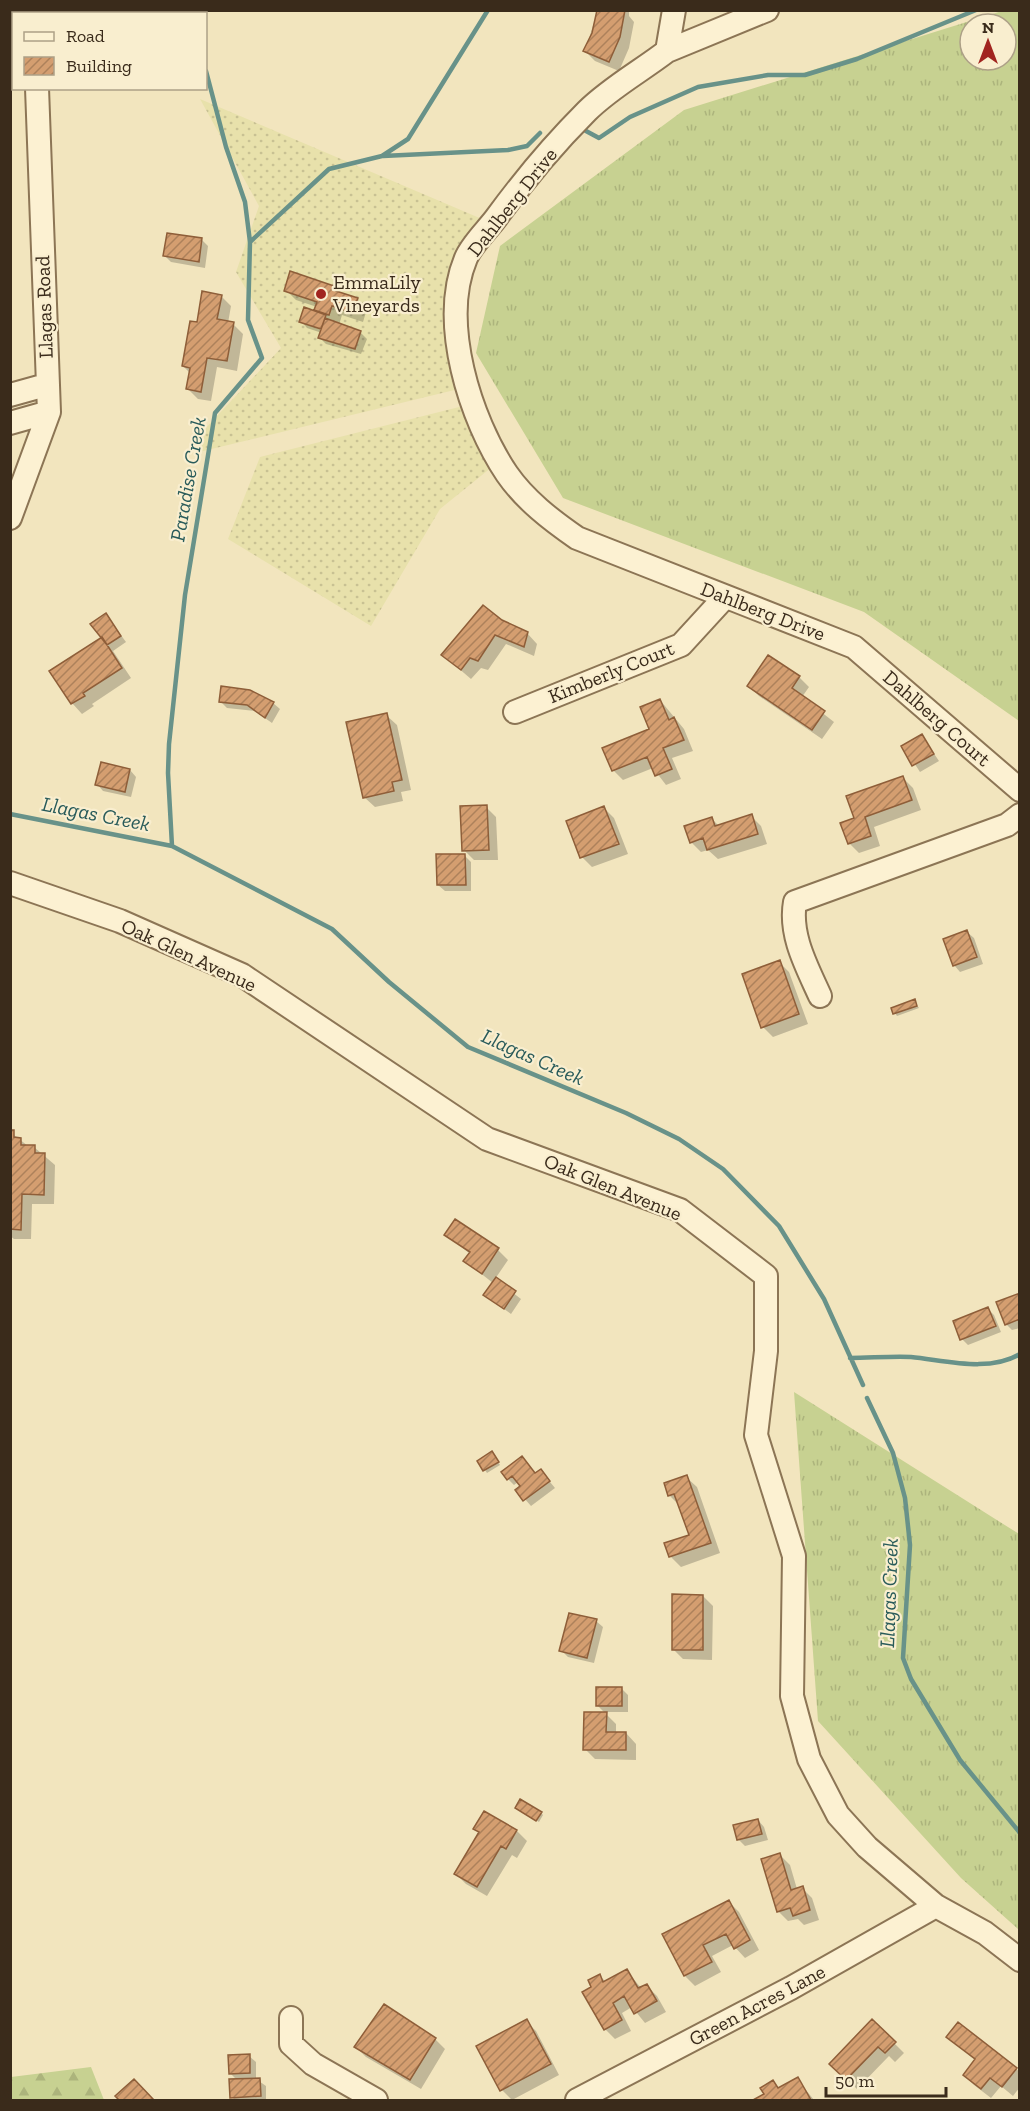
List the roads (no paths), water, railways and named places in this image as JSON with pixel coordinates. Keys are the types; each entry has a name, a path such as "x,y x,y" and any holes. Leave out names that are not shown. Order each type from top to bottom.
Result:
{"street":[{"path":"667,51 674,10"},
{"name":"Dahlberg Drive","path":"767,10 667,51 588,110 508,201 467,258 457,300 456,335 469,393 488,438 507,475 543,514 577,538 854,647"},
{"name":"Llagas Road","path":"10,518 49,412 46,385 37,90"},
{"path":"10,395 46,385"},
{"path":"10,423 49,412"},
{"name":"Kimberly Court","path":"515,712 681,645 725,597"},
{"name":"Dahlberg Court","path":"854,647 1020,790"},
{"path":"820,996 802,957 792,918 795,902 1007,825 1020,814"},
{"name":"Oak Glen Avenue","path":"10,883 120,921 242,975 487,1138 680,1210 766,1276 766,1351 756,1435 794,1556 792,1696 809,1759 838,1815 867,1847 936,1906 985,1933 1020,1960"},
{"name":"Green Acres Lane","path":"577,2100 791,1988 936,1906"},
{"path":"291,2018 291,2044 313,2064 376,2100"}],"waterway":[{"path":"250,242 329,169 382,156 408,139 488,10"},
{"path":"586,131 599,138 630,117 698,87 768,75 805,75 857,59 976,10"},
{"name":"Paradise Creek","path":"172,846 168,773 169,744 185,595 215,413 262,358 248,320 250,242 245,202 226,147 207,75"},
{"path":"383,156 508,150 527,146 540,133"},
{"name":"Llagas Creek","path":"10,814 172,846 332,929 389,982 468,1047 626,1113 679,1139 723,1169 779,1226 824,1299 863,1385"},
{"path":"850,1358 911,1357 981,1364 1008,1360 1020,1354"},
{"name":"Llagas Creek","path":"867,1398 893,1453 905,1498 910,1545 903,1658 911,1679 960,1760 1020,1833"}],"place":[{"name":"EmmaLily Vineyards","path":"321,294"}]}
